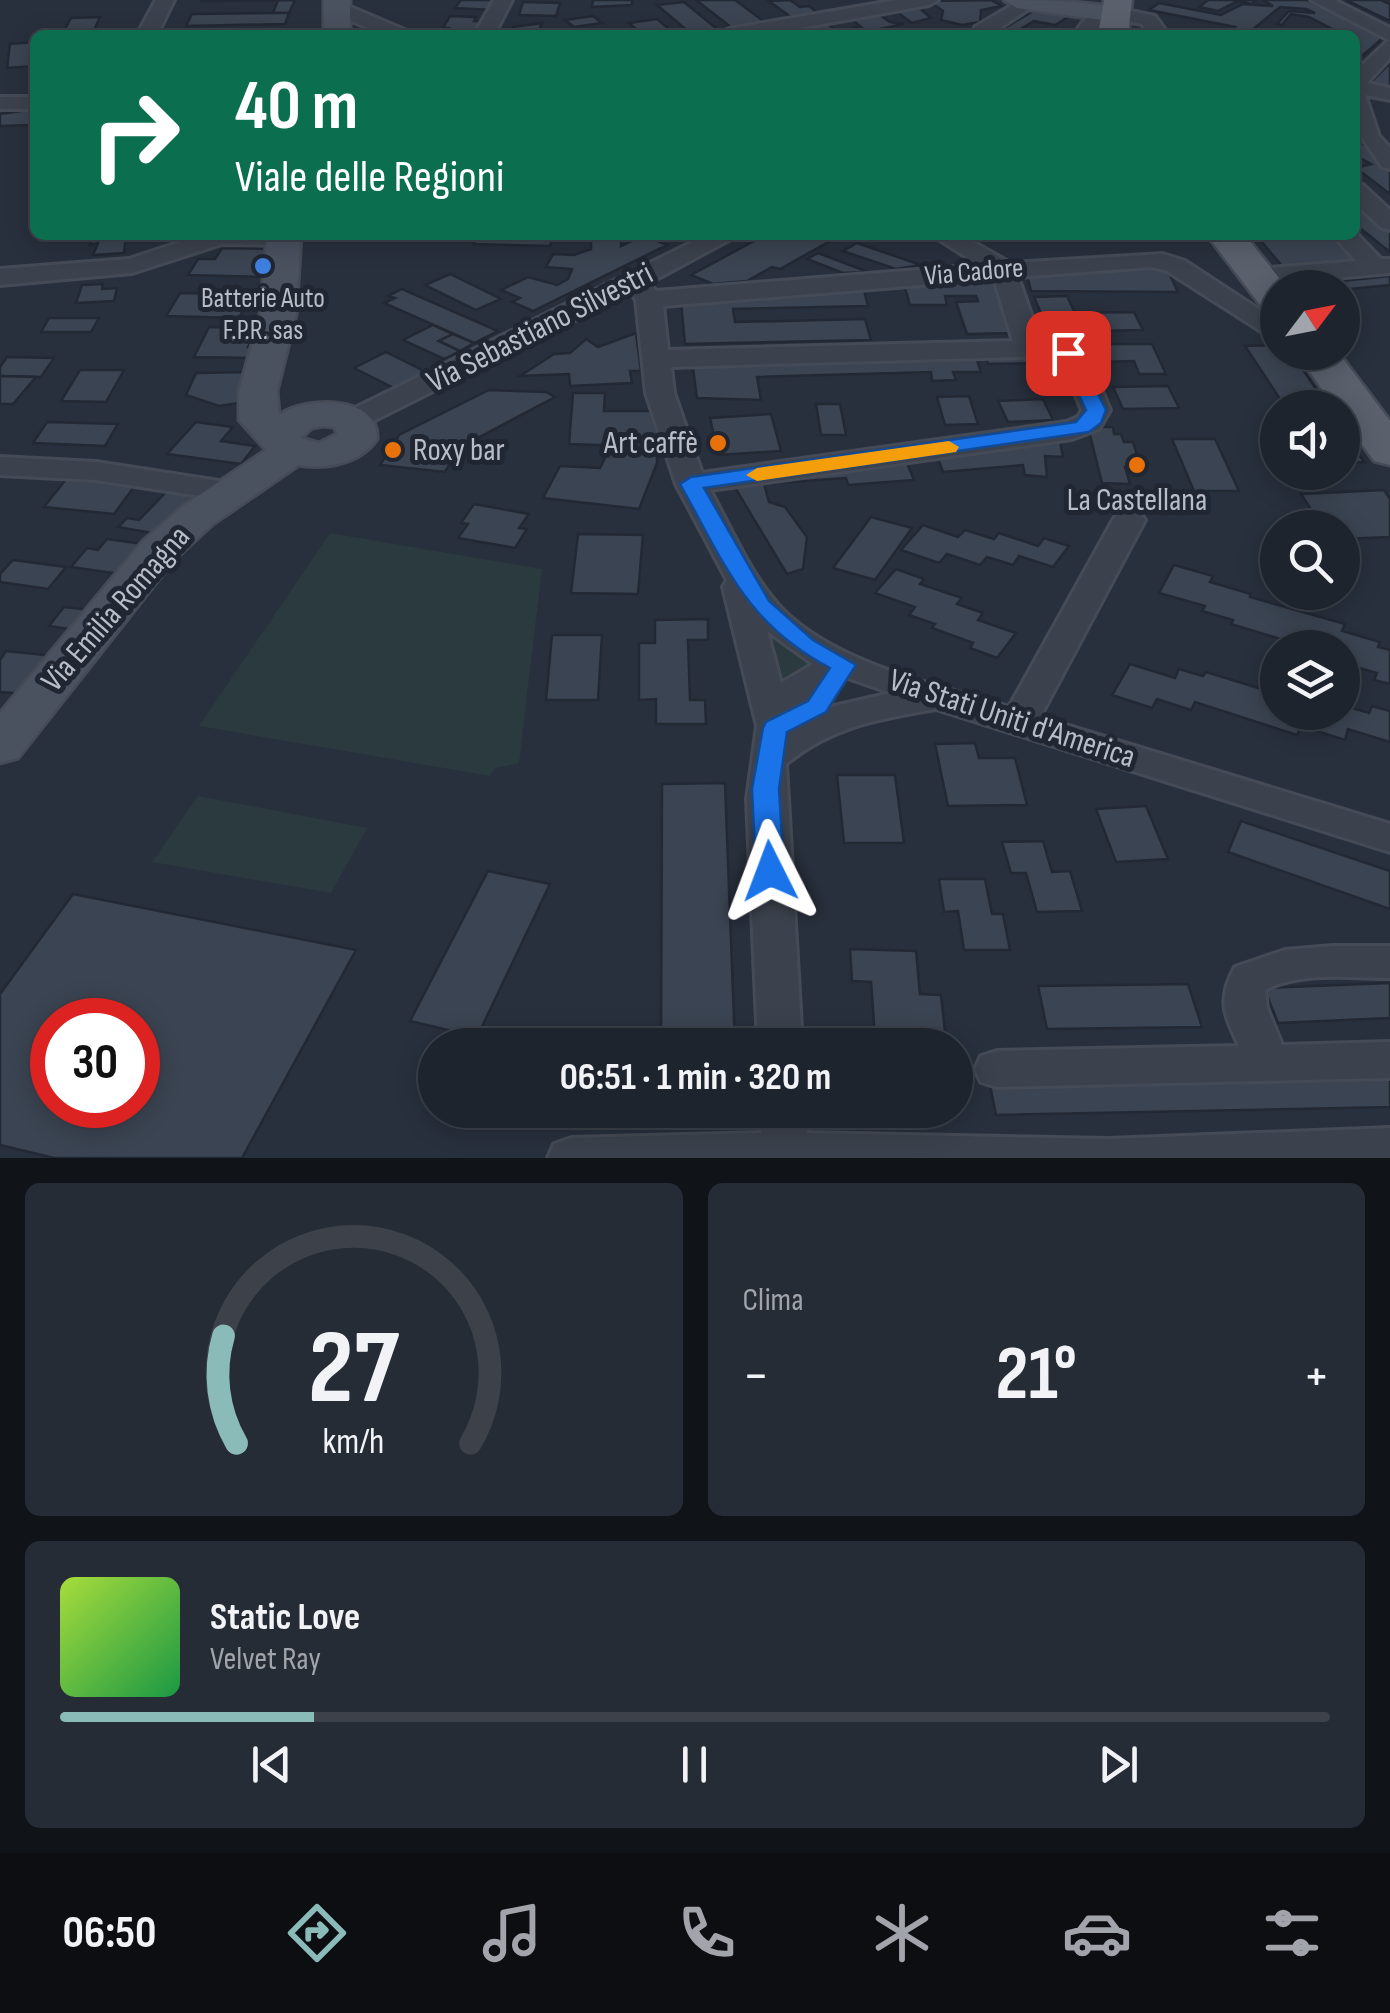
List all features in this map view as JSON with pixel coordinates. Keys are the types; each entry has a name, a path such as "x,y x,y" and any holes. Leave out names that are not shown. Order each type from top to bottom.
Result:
{"main road":[{"path":"319,30 330,2"},
{"path":"330,2 336,30"},
{"path":"1023,2 1113,16"},
{"path":"289,240 278,315 257,398 259,420 288,437 323,414 353,420"},
{"path":"1230,240 1260,280"},
{"path":"1326,370 1390,451"},
{"name":"Via Emilia Romagna","path":"0,746 153,556 232,492 288,437"}],"street":[{"path":"150,30 165,0"},
{"path":"487,30 503,0"},
{"path":"788,30 930,0"},
{"path":"1320,0 1390,35"},
{"path":"330,2 389,30"},
{"path":"985,30 1023,2"},
{"path":"1087,30 1091,22 1113,16 1148,20 1155,30"},
{"path":"1360,79 1390,46"},
{"path":"1360,86 1390,94"},
{"path":"0,103 30,103"},
{"path":"1360,116 1370,137 1389,160"},
{"path":"1360,195 1390,223"},
{"path":"0,277 132,266 211,240"},
{"name":"Via Sebastiano Silvestri","path":"353,420 642,290 705,240"},
{"path":"953,240 1003,269 1029,348"},
{"path":"1351,240 1382,267"},
{"name":"Via Cadore","path":"642,290 1163,260 1260,322"},
{"name":"Via Stati Uniti d'America","path":"642,290 670,429 691,484 730,559 760,604 805,645 844,665 940,698 1390,838"},
{"path":"654,359 1064,350 1074,357 1095,408 1092,421 1072,430 691,484"},
{"path":"0,466 96,471 232,492"},
{"path":"1019,722 1130,520"},
{"path":"730,559 772,743 766,799 779,1028"},
{"path":"772,743 817,706 844,665"},
{"path":"772,743 825,719 870,707 940,698"},
{"path":"1268,1064 1244,994 1252,976 1276,966 1390,962"},
{"path":"997,1070 1390,1060"},
{"path":"571,1158 785,1140 1108,1158 1390,1147"}],"shaded area":[{"path":"330,533 542,569 519,763 495,768 490,776 199,726"},
{"path":"766,617 811,660 773,701"},
{"path":"198,796 367,828 331,893 152,862"}],"building":[{"path":"278,0 295,0 289,13 273,13"},
{"path":"461,0 500,0 493,10 455,8"},
{"path":"593,0 632,0 632,5 592,7"},
{"path":"696,0 735,0 766,23 732,28"},
{"path":"790,0 817,12 792,18 769,1"},
{"path":"991,0 1002,6 981,10 980,22 962,25 941,20 943,11 929,1"},
{"path":"1208,0 1256,0 1252,4 1238,1 1218,11 1199,7"},
{"path":"1263,0 1307,0 1384,37 1360,58 1360,30 1334,30 1309,17 1291,14 1282,25 1277,24 1289,11 1315,13 1306,9 1280,7 1252,30 1231,30 1235,27 1149,10 1159,3 1221,15 1243,4 1273,6"},
{"path":"1346,0 1381,0 1390,4 1390,21"},
{"path":"523,2 560,3 556,16 519,15"},
{"path":"684,2 717,29 686,30 657,5"},
{"path":"917,6 931,18 912,23 894,10"},
{"path":"1040,7 1073,14 1055,25 1034,21 1019,30 1001,30"},
{"path":"289,13 285,24 186,26 192,14"},
{"path":"877,13 890,22 904,24 856,30 854,28 861,27 849,17"},
{"path":"450,16 485,21 481,30 443,28"},
{"path":"593,16 602,23 574,27 565,20"},
{"path":"100,17 94,30 65,30 71,18"},
{"path":"657,19 670,30 637,30 629,23"},
{"path":"824,22 836,30 793,30 789,27"},
{"path":"542,23 539,30 512,30"},
{"path":"30,42 30,66 7,68 10,44"},
{"path":"1390,63 1390,90 1368,85"},
{"path":"30,110 30,125 0,126 0,114"},
{"path":"1360,144 1390,167 1390,194 1360,171 1360,167 1371,164 1360,158"},
{"path":"1360,207 1390,230 1390,252 1360,228"},
{"path":"92,240 125,240 124,253 93,255 98,243 90,245"},
{"path":"475,240 552,240 550,246 474,244"},
{"path":"591,240 621,240 621,246 634,240 656,240 667,245 533,311 512,302 520,298 501,290 528,277 557,285 568,279 572,269 546,267 553,254 574,255 591,249"},
{"path":"756,240 832,240 780,269 772,267 747,281 713,284 691,275"},
{"path":"1260,240 1341,240 1361,262 1282,266"},
{"path":"857,243 921,265 896,269 843,251"},
{"path":"222,248 280,249 265,277 188,275 198,259 215,259"},
{"path":"818,253 868,272 843,273 807,259"},
{"path":"1164,263 1178,292 1031,291 1026,271"},
{"path":"450,274 501,299 476,310 425,285"},
{"path":"995,274 1017,333 967,334 956,302 978,301 976,296 945,296 947,305 910,305 903,281"},
{"path":"1390,276 1390,285 1360,288 1360,279"},
{"path":"103,284 102,289 117,288 114,301 76,303 82,285"},
{"path":"863,286 868,306 733,309 735,322 865,319 871,340 685,344 681,302"},
{"path":"402,289 498,331 474,343 384,303 395,298 388,296"},
{"path":"180,293 251,295 239,318 166,316"},
{"path":"1067,296 1075,313 1134,312 1143,330 1049,332 1034,297"},
{"path":"49,318 99,318 91,332 41,332"},
{"path":"433,325 453,334 439,341 460,351 444,359 403,340"},
{"path":"209,327 257,328 248,347 259,347 254,358 194,357"},
{"path":"636,333 641,371 630,371 632,383 570,386 569,374 520,376 554,354 570,353 586,339 598,347"},
{"path":"453,334 474,343 460,351 439,341"},
{"path":"1092,344 1152,344 1166,374 1139,374 1134,361 1099,362"},
{"path":"1245,346 1260,346 1260,369"},
{"path":"386,352 426,372 394,388 354,368"},
{"path":"985,353 1039,353 1043,363 988,364"},
{"path":"975,354 981,372 953,372 956,380 932,381 931,372 757,377 761,400 697,398 692,361"},
{"path":"7,357 54,358 41,377 0,376 0,367"},
{"path":"80,370 124,370 106,402 61,401"},
{"path":"1261,370 1303,370 1317,390 1274,390"},
{"path":"253,372 252,401 219,406 186,395 196,373"},
{"path":"0,376 36,377 13,404 0,404"},
{"path":"1168,386 1179,408 1123,409 1113,387"},
{"path":"489,390 546,392 555,397 459,448 445,472 380,465 399,435"},
{"path":"573,393 605,393 604,411 657,411 657,463 639,509 543,498 560,466 600,468 608,452 627,453 628,446 569,444"},
{"path":"969,396 978,424 945,425 937,397"},
{"path":"1043,399 1053,420 1008,422 998,401"},
{"path":"816,404 840,404 846,435 821,435"},
{"path":"771,414 781,451 718,455 710,418"},
{"path":"47,422 118,424 105,446 33,443"},
{"path":"196,422 233,427 221,441 255,446 241,464 167,454"},
{"path":"1088,427 1113,427 1114,434 1121,434 1124,442 1133,442 1141,467 1125,467 1130,484 1102,483"},
{"path":"1059,436 1063,457 1045,456 1047,477 1025,475 1023,465 943,472 936,453"},
{"path":"1172,439 1215,439 1239,491 1194,491"},
{"path":"905,458 914,480 848,485 846,478 764,484 769,502 785,507 807,537 803,569 787,574 731,481"},
{"path":"71,473 139,480 114,514 44,507"},
{"path":"171,487 198,492 158,534 118,527 127,518 139,520"},
{"path":"1384,490 1390,499 1390,537 1360,538 1360,510 1311,510 1301,494"},
{"path":"474,504 529,514 519,528 527,529 515,548 458,538 468,524 461,523"},
{"path":"871,517 912,528 875,580 833,568"},
{"path":"923,525 958,537 965,530 994,539 999,533 1038,546 1044,538 1069,546 1053,567 1019,556 1013,565 987,557 980,565 947,554 939,563 901,550"},
{"path":"578,534 643,535 638,594 571,593"},
{"path":"107,539 143,544 120,574 71,567 87,548 98,550"},
{"path":"13,560 66,567 48,589 0,582 0,574"},
{"path":"1174,565 1213,576 1210,582 1251,594 1250,597 1260,600 1260,610 1296,610 1345,624 1342,630 1260,633 1202,611 1205,606 1159,593"},
{"path":"896,569 924,579 920,584 962,598 957,604 983,613 978,620 1016,633 997,658 970,648 973,643 932,628 935,624 909,615 915,607 875,593"},
{"path":"64,607 91,610 75,630 49,626"},
{"path":"708,619 708,640 688,640 690,700 705,700 706,724 656,724 656,699 639,700 639,643 655,643 655,620"},
{"path":"552,635 602,635 598,700 546,700"},
{"path":"1360,636 1380,642 1378,647 1390,650 1390,684 1374,680 1377,673 1360,668"},
{"path":"6,651 54,656 27,694 0,692 0,660"},
{"path":"1130,664 1175,678 1179,669 1203,676 1206,672 1260,688 1260,723 1195,702 1191,710 1157,699 1152,708 1112,695"},
{"path":"1372,706 1390,711 1390,742 1351,730 1360,730 1360,710 1369,713"},
{"path":"1314,730 1348,730 1345,740"},
{"path":"975,743 979,758 1015,758 1027,805 948,806 935,744"},
{"path":"837,775 895,775 904,843 844,843"},
{"path":"725,783 734,1028 661,1028 662,784"},
{"path":"1146,806 1168,859 1116,862 1096,809"},
{"path":"1241,821 1390,871 1390,909 1228,852"},
{"path":"1043,841 1052,872 1070,871 1082,911 1037,912 1026,873 1011,873 1002,842"},
{"path":"488,871 550,884 481,1028 439,1028 410,1021"},
{"path":"939,879 985,879 992,914 1003,914 1010,950 964,950 958,911 944,912"},
{"path":"73,894 356,950 242,1158 54,1158 0,1145 0,994"},
{"path":"850,949 916,951 920,994 941,995 945,1028 874,1028 871,982 852,981"},
{"path":"1390,983 1390,1018 1278,1023 1264,988"},
{"path":"1188,984 1202,1027 1047,1029 1038,986"},
{"path":"1390,1069 1390,1107 996,1115 988,1075"}],"slow traffic":[{"path":"757,475 949,447"}],"place":[{"name":"Batterie Auto F.P.R. sas","path":"263,266"},
{"name":"Art caffè","path":"718,443"},
{"name":"Roxy bar","path":"393,450"},
{"name":"La Castellana","path":"1137,465"}],"route":[{"path":"770,871 766,789 775,728 817,706 844,665 805,645 760,604 730,559 691,484 1082,427 1094,419 1096,410 1074,357 1068,353"}]}
